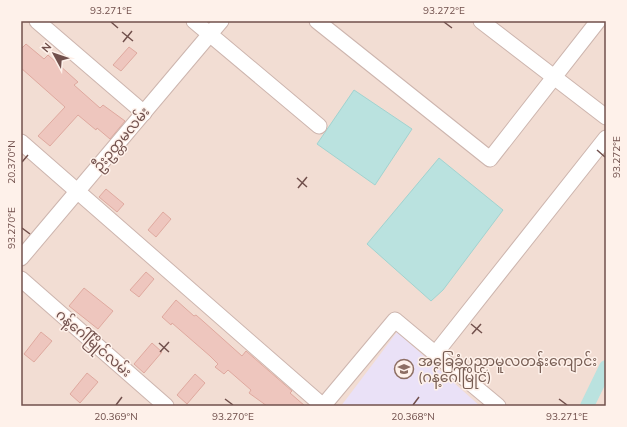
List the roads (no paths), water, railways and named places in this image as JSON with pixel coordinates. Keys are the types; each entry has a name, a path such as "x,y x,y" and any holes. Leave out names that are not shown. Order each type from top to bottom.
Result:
{"street":[{"path":"36,21 144,113"},
{"path":"194,21 319,126"},
{"name":"ဦးဥတ္တမလမ်း","path":"21,258 222,21"},
{"path":"317,21 490,159 598,21"},
{"path":"480,21 606,117"},
{"path":"436,354 606,138"},
{"path":"21,142 78,190 323,406 395,320 498,406"},
{"name":"ဂန့်ဂေါ်မြိုင်လမ်း","path":"21,279 166,406"}],"water":[{"path":"354,90 412,129 375,185 317,144"},
{"path":"439,158 503,210 443,290 431,301 367,244"}],"waterway":[{"path":"587,406 606,367"}],"place":[{"name":"အခြေခံပညာမူလတန်းကျောင်း (ဂန့်ဂေါ်မြိုင်)","path":"404,369"}]}
